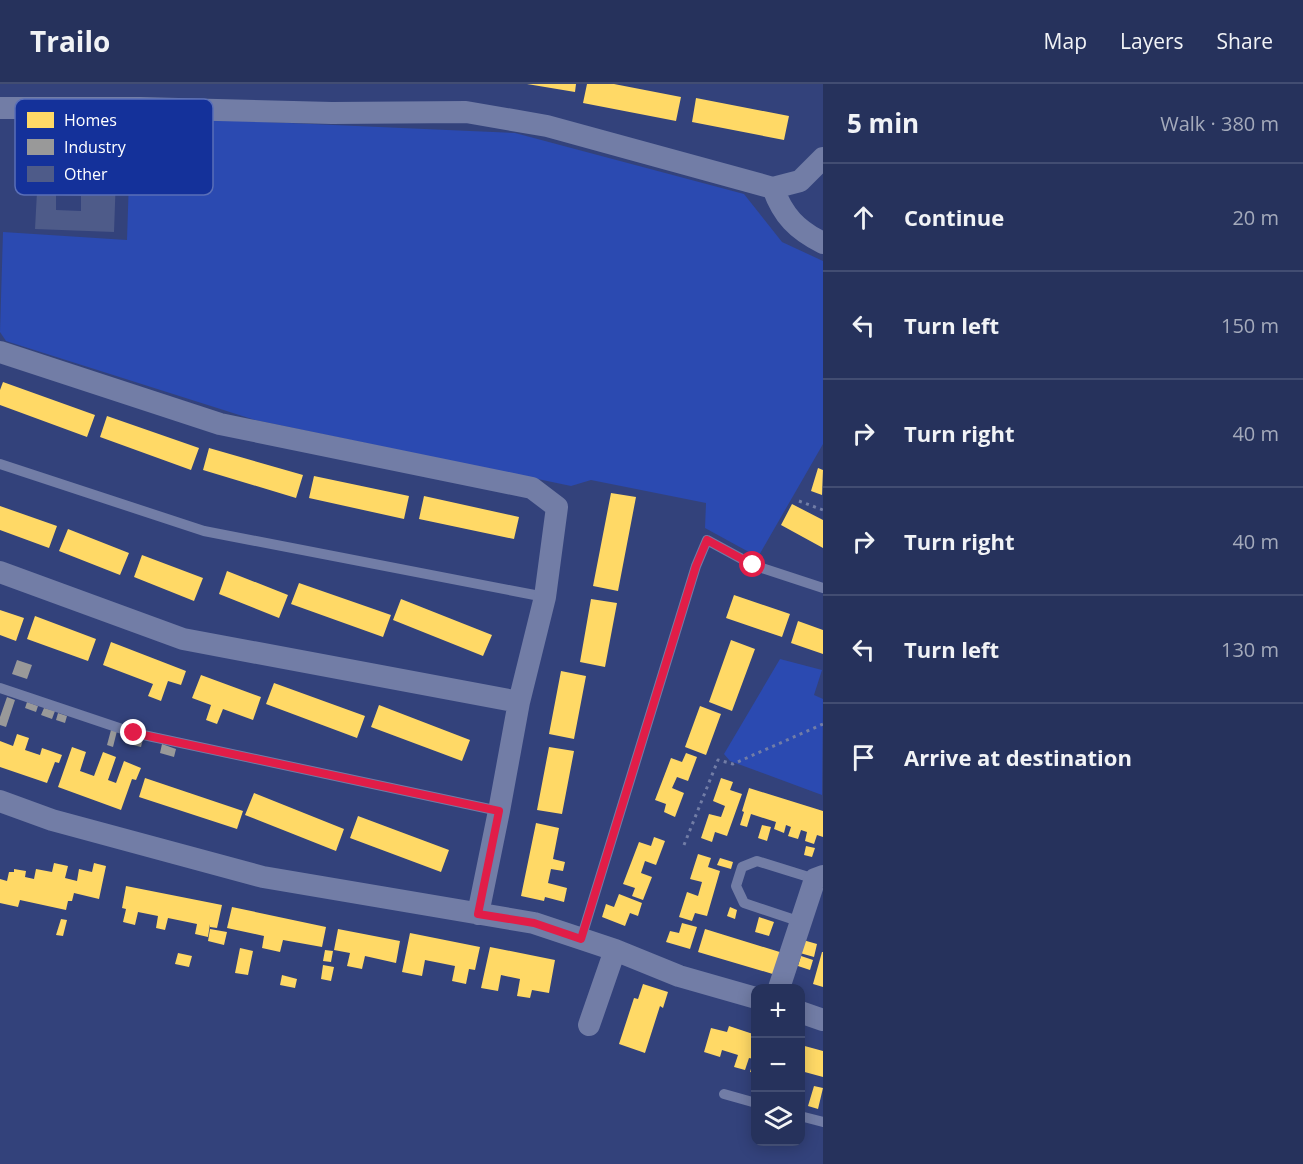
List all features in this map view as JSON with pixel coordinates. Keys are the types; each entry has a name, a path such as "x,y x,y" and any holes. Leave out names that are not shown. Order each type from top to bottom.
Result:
{"street":[{"path":"213,110 332,113 466,112 547,126 773,188 800,181 823,158"},
{"path":"773,188 778,201 791,221 823,243"},
{"path":"0,352 220,424 532,488 557,507 545,597 519,702 478,914"},
{"path":"0,572 183,639 519,702"},
{"path":"0,801 52,819 263,877 534,923 615,950 679,976 751,997"},
{"path":"779,984 819,878"},
{"path":"588,1025 615,950"},
{"path":"805,1013 823,1020"}],"lane":[{"path":"0,464 204,531 545,597"},
{"path":"581,939 696,566 707,540 753,565 823,588"},
{"path":"0,688 134,733 499,811"},
{"path":"801,922 744,903 736,886 740,871 742,867 757,861 819,878"},
{"path":"724,1094 751,1102"},
{"path":"805,1117 823,1122"}],"path":[{"path":"799,501 823,510"},
{"path":"684,845 718,760 733,764 823,724"}],"shaded area":[{"path":"213,120 515,133 744,194 782,242 823,261 823,444 758,557 705,528 706,503 591,480 571,486 255,420 6,341 0,332 3,232 127,240 128,195 213,195"},
{"path":"780,659 822,670 814,695 823,699 822,795 730,761 724,754"}],"building: Homes":[{"path":"527,84 576,84 575,92"},
{"path":"587,84 614,84 681,97 676,121 583,103"},
{"path":"696,98 789,116 784,140 692,122"},
{"path":"3,382 95,415 87,437 0,405 0,390"},
{"path":"107,416 199,448 191,470 100,437"},
{"path":"209,448 303,475 296,498 203,470"},
{"path":"818,468 823,470 822,495 811,491"},
{"path":"314,476 409,496 404,519 309,498"},
{"path":"611,493 636,497 618,591 593,586"},
{"path":"424,496 519,517 514,539 419,519"},
{"path":"792,504 823,520 823,548 781,525"},
{"path":"0,506 57,526 49,548 0,530"},
{"path":"68,529 129,553 120,575 59,551"},
{"path":"142,555 203,578 194,601 134,577"},
{"path":"227,571 288,595 279,618 219,594"},
{"path":"299,583 391,615 383,637 291,604"},
{"path":"734,595 790,614 782,637 726,618"},
{"path":"401,599 492,635 483,656 393,620"},
{"path":"591,599 617,603 605,667 580,662"},
{"path":"0,610 24,618 16,641 0,635"},
{"path":"35,616 96,639 88,661 27,639"},
{"path":"798,621 823,630 823,654 791,643"},
{"path":"731,640 755,649 732,711 709,702"},
{"path":"111,642 186,671 181,685 168,681 161,701 148,696 153,684 103,665"},
{"path":"561,671 586,676 574,739 549,734"},
{"path":"201,675 261,697 253,720 223,709 217,724 206,720 211,705 192,698"},
{"path":"274,683 365,716 357,738 266,704"},
{"path":"379,705 470,740 462,761 371,727"},
{"path":"700,706 721,714 706,755 685,747"},
{"path":"17,734 29,738 25,750 40,755 42,748 62,755 59,763 55,762 47,783 0,767 0,741 13,746"},
{"path":"72,747 86,752 80,771 94,776 103,752 116,757 108,780 116,783 124,761 141,768 136,780 132,779 121,810 58,787"},
{"path":"549,747 574,751 562,814 537,810"},
{"path":"686,753 697,757 688,781 677,777 672,788 684,793 675,817 664,812 666,804 655,800 671,758 682,762"},
{"path":"145,778 243,811 237,829 139,797"},
{"path":"721,778 733,782 730,790 742,794 727,836 715,832 712,842 701,838 709,814 721,817 725,806 713,801"},
{"path":"749,788 823,811 823,837 817,835 814,844 805,841 807,832 801,830 798,839 788,836 791,827 786,825 784,833 774,829 776,822 751,814 747,827 740,825"},
{"path":"254,793 344,829 336,851 245,815"},
{"path":"358,816 449,850 441,872 350,838"},
{"path":"536,823 559,828 553,859 565,862 563,871 551,869 548,883 567,888 564,902 545,897 544,901 521,896"},
{"path":"762,825 771,827 767,841 758,838"},
{"path":"654,837 665,841 656,865 645,861 641,873 652,877 643,900 632,896 635,888 623,884 639,842 651,846"},
{"path":"806,846 815,848 812,857 804,855"},
{"path":"698,854 711,858 708,867 720,871 707,916 695,913 692,921 679,917 687,892 698,896 702,882 690,879"},
{"path":"720,858 733,862 731,869 717,865"},
{"path":"54,863 68,866 65,878 77,881 79,869 92,872 94,863 106,866 99,899 74,893 72,901 68,901 66,910 20,900 18,907 0,903 0,879 7,881 9,872 14,872 14,869 26,871 25,877 34,879 36,869 52,872"},
{"path":"126,886 222,905 217,928 210,927 210,924 208,937 195,934 197,924 168,918 165,930 156,928 158,916 138,912 135,925 123,922 126,909 122,908"},
{"path":"619,894 642,903 638,916 630,913 625,926 602,917 606,904 614,907"},
{"path":"232,907 326,927 322,947 283,940 280,952 262,948 264,936 227,928"},
{"path":"730,907 737,910 735,919 727,916"},
{"path":"759,917 774,922 769,936 755,932"},
{"path":"61,919 67,920 63,936 56,935"},
{"path":"682,923 697,927 690,949 666,942 670,931 679,933"},
{"path":"210,929 227,932 224,945 208,941"},
{"path":"338,929 400,941 396,963 365,956 362,969 347,966 350,953 334,950"},
{"path":"705,929 783,953 776,975 698,952"},
{"path":"410,933 480,947 475,970 469,969 466,984 452,981 455,966 425,960 422,976 402,972"},
{"path":"803,940 817,944 814,957 800,953"},
{"path":"490,947 555,960 549,993 532,990 530,998 517,996 520,979 501,975 498,991 481,988"},
{"path":"240,948 253,951 248,975 235,973"},
{"path":"325,950 333,951 331,962 323,961"},
{"path":"823,952 823,987 813,984"},
{"path":"178,953 192,956 189,967 175,964"},
{"path":"801,956 813,960 810,970 798,966"},
{"path":"323,965 334,967 331,981 321,979"},
{"path":"282,975 297,979 295,988 280,985"},
{"path":"643,984 668,992 663,1008 660,1006 645,1053 619,1044 634,998 638,999"},
{"path":"729,1026 751,1033 751,1058 749,1058 745,1070 734,1067 738,1055 722,1050 720,1057 704,1052 711,1028 727,1032"},
{"path":"805,1046 823,1051 823,1077 805,1072"},
{"path":"814,1086 823,1088 818,1109 808,1106"}],"building: Industry":[{"path":"17,660 32,665 27,679 12,674"},
{"path":"7,697 15,700 6,727 0,725 0,717"},
{"path":"27,702 38,706 36,712 25,708"},
{"path":"44,708 55,711 52,719 41,715"},
{"path":"58,713 67,716 65,723 56,720"},
{"path":"111,730 117,731 113,747 107,745"},
{"path":"127,735 143,739 141,747 125,743"},
{"path":"162,744 176,749 174,757 160,753"}],"building: Other":[{"path":"37,195 56,195 115,195 114,232 35,229","holes":["56,195 81,196 81,211 56,210"]}],"route":[{"path":"134,733 499,811 478,914 534,923 581,939 696,566 707,540 753,565"}]}
